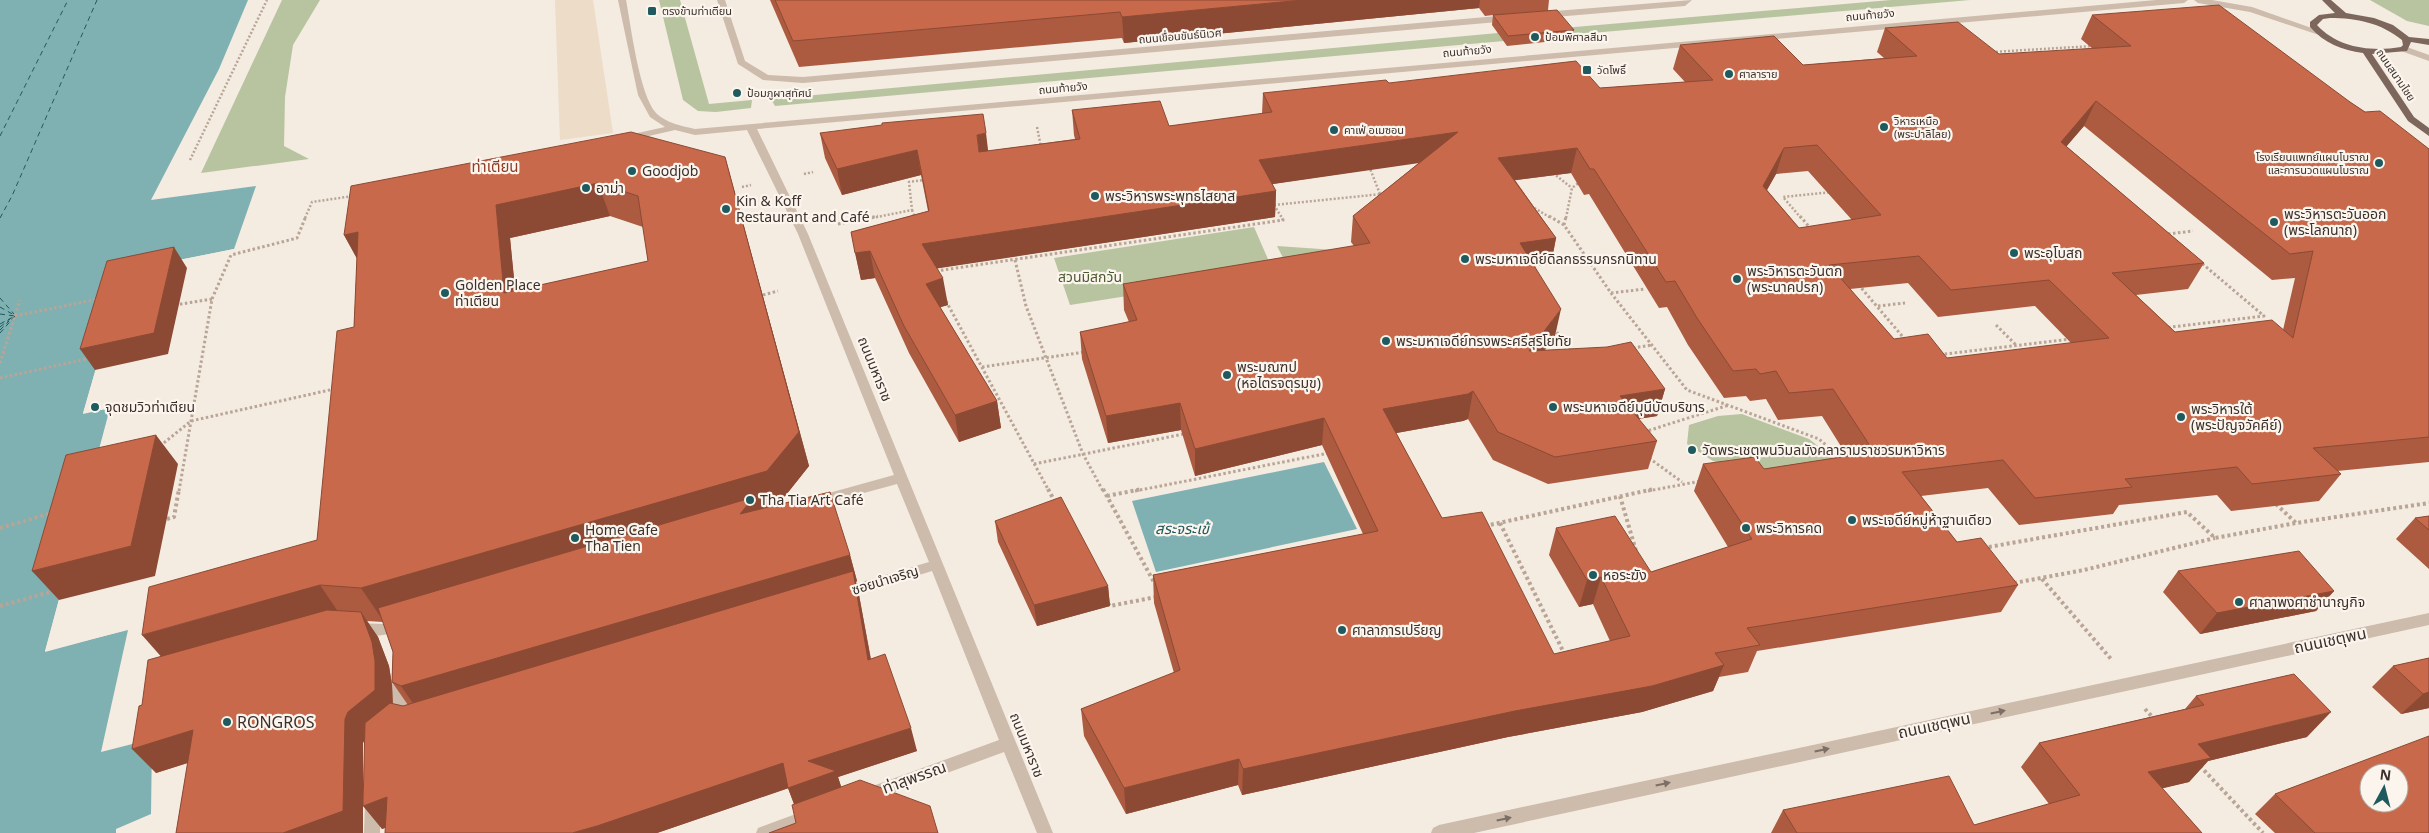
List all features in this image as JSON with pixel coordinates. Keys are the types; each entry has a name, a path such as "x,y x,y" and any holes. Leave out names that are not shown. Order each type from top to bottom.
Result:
{"main road":[{"path":"2326,0 2343,15"},
{"path":"2406,39 2407,44 2404,49 2388,52 2366,51 2336,42 2319,32 2313,25 2320,16 2343,15 2366,19 2388,26 2406,39 2429,42"},
{"name":"ถนนสนามไชย","path":"2366,51 2411,118 2429,133"}],"street":[{"path":"622,0 642,99 651,114 672,128"},
{"name":"ถนนเขื่อนขันธ์นิเวศ","path":"721,0 741,62 766,78 803,80 1516,18"},
{"path":"1536,16 1685,3 1688,0"},
{"name":"ถนนท้ายวัง","path":"751,128 2184,0"},
{"path":"2198,0 2252,10 2319,32"},
{"path":"2404,49 2429,58"},
{"path":"619,140 672,128 695,132 751,128"},
{"name":"ถนนมหาราช","path":"751,128 794,214 1045,833"},
{"path":"805,504 901,478"},
{"name":"ซอยนำเจริญ","path":"825,598 936,565"},
{"name":"ถนนเชตุพน","path":"1439,833 2429,619"},
{"path":"344,628 384,630 413,622"},
{"path":"384,630 392,645"},
{"path":"392,727 412,719 400,709 402,687 397,661"},
{"name":"ท่าสุพรรณ","path":"855,799 1009,743"},
{"path":"372,788 372,833"},
{"path":"764,833 828,809"}],"path":[{"path":"190,160 267,0"},
{"path":"1984,53 2100,46"},
{"path":"1036,124 1042,150"},
{"path":"1366,158 1380,194"},
{"path":"2086,166 2167,234 2264,316 1920,357 1783,196 2086,166"},
{"path":"1550,170 1572,188"},
{"path":"1933,176 1937,181"},
{"path":"1564,225 1572,188 1585,178"},
{"path":"918,228 912,210 909,182 928,180"},
{"path":"1274,205 1389,194"},
{"path":"167,519 174,517 212,299 231,255 297,238 312,202 357,196"},
{"path":"930,272 1283,220 1270,196"},
{"path":"1530,205 1564,225 1611,293 1687,390 1819,439 1848,464"},
{"path":"838,224 912,210"},
{"path":"1536,216 1546,215"},
{"path":"2167,234 2193,231"},
{"path":"1015,260 1026,306 1048,358 1083,454 1156,588"},
{"path":"1834,268 1843,267"},
{"path":"1611,293 1645,289"},
{"path":"763,295 778,291"},
{"path":"15,316 108,297"},
{"path":"943,297 1059,510"},
{"path":"170,304 178,306 212,299"},
{"path":"0,363 20,300"},
{"path":"1877,307 1905,303"},
{"path":"1552,324 1573,357"},
{"path":"1996,325 2017,345"},
{"path":"2097,335 2105,342"},
{"path":"1624,349 1652,345"},
{"path":"982,367 1087,352"},
{"path":"0,378 99,356"},
{"path":"153,451 191,421 335,389"},
{"path":"1639,433 1729,405"},
{"path":"1034,464 1185,434 1183,424"},
{"path":"1107,496 1330,453"},
{"path":"1644,454 1683,483"},
{"path":"1481,527 1683,483 1711,480"},
{"path":"1620,496 1639,560"},
{"path":"2270,498 2296,522"},
{"path":"2008,584 2296,522 2429,503"},
{"path":"0,528 56,512"},
{"path":"1976,550 2187,512 2215,538"},
{"path":"1500,523 1568,661"},
{"path":"2042,578 2112,661"},
{"path":"0,606 62,589"},
{"path":"1106,598 1110,606 1161,596"},
{"path":"2139,702 2158,723"},
{"path":"2198,764 2263,833"}],"green space":[{"path":"282,0 320,0 293,45 285,97 284,146 309,159 201,173"},
{"path":"659,0 680,0 709,104 752,100 751,108 716,112 698,111 683,100"},
{"path":"1891,0 1970,0 1569,35 1563,28"},
{"path":"2370,0 2429,0 2429,26 2407,21"},
{"path":"1498,33 1504,41 775,106 771,99"},
{"name":"สวนมิสกวัน","path":"1254,227 1274,273 1070,305 1054,258"},
{"path":"1277,246 1350,251 1295,281"},
{"path":"1742,414 1809,439 1836,460 1785,485 1713,461 1687,444 1689,425 1718,416"}],"shaded area":[{"path":"555,0 593,0 613,133 560,140"}],"water":[{"path":"0,0 248,0 219,69 151,200 256,186 234,249 124,271 83,413 111,408 45,651 128,630 101,752 152,739 151,814 116,829 116,833 0,833"},
{"name":"สระจระเข้","path":"1324,462 1357,529 1156,572 1132,501"}],"pier":[{"path":"234,249 234,251 126,273 86,410 110,405 113,407 48,648 127,627 130,629 45,652 110,408 83,414 124,271"}],"building":[{"path":"775,0 1303,0 1122,17 1120,12 793,41"},
{"path":"2219,5 2350,102 2365,112 2380,111 2429,149 2429,437 2313,448 2341,474 2252,484 2237,467 2125,479 2132,487 2035,498 2003,460 1902,472 1957,542 1981,538 2018,585 1747,628 1760,645 1715,653 1724,665 1652,686 1515,711 1243,769 1239,759 1124,788 1081,709 1180,670 1153,575 1378,531 1324,418 1195,449 1180,403 1106,416 1080,332 1137,320 1123,284 1370,243 1353,216 1458,132 1259,160 1276,191 922,244 943,278 926,284 997,401 955,415 904,326 870,251 855,253 851,232 929,211 917,150 837,169 820,133 882,125 882,123 983,114 986,133 977,135 979,152 1080,139 1072,110 1160,101 1169,126 1272,112 1263,93 1386,80 1389,83 1576,61 1600,88 1713,80 1680,45 1774,36 1803,65 1917,56 1885,28 1958,22 1999,54 2131,46 2092,15","holes":["2096,101 2290,254 2313,251 2293,338 2272,320 2175,332 2112,273 2204,263 2061,142","1817,145 1881,215 1799,228 1763,186 1784,148","1577,148 1590,169 1594,169 1666,282 1675,281 1697,318 1733,371 1756,369 1760,374 1776,371 1789,393 1833,389 1874,452 1764,469 1755,457 1703,464 1752,539 1651,572 1615,516 1556,528 1587,580 1601,577 1630,636 1554,654 1482,512 1442,518 1383,409 1468,394 1473,391 1498,432 1555,457 1657,441 1620,396 1665,389 1631,342 1607,347 1529,351 1561,309 1520,243 1556,238 1498,158","1919,256 1951,290 2049,280 2109,338 1947,358 1928,334 1894,339 1829,265"]},
{"path":"1557,10 1574,30 1508,36 1493,15"},
{"path":"631,132 725,157 799,432 767,471 361,588 320,585 142,635 149,587 317,540 337,331 354,327 358,232 344,235 351,186","holes":["598,183 638,196 648,261 504,293 496,205"]},
{"path":"174,247 154,333 80,349 107,261"},
{"path":"156,435 131,546 32,571 66,455"},
{"path":"830,492 850,555 401,686 392,682 393,652 378,608 754,497 740,514"},
{"path":"1061,497 1108,586 1034,605 995,521"},
{"path":"2429,516 2429,530 2415,518"},
{"path":"2299,551 2334,591 2217,613 2178,571"},
{"path":"853,571 868,660 885,654 911,728 808,761 836,771 788,788 783,763 572,833 385,833 387,797 363,806 365,723 390,703 403,706"},
{"path":"327,610 361,612 372,642 375,661 375,690 348,712 345,719 343,811 283,833 176,833 193,730 132,749 139,706 142,705 148,660"},
{"path":"2429,658 2429,692 2423,694 2393,666"},
{"path":"2294,674 2331,712 2198,744 2211,758 2148,772 2202,833 1797,833 1783,810 1949,776 1974,825 2080,795 2039,743 2204,705 2196,696"},
{"path":"2429,736 2429,833 2315,833 2275,794"},
{"path":"860,780 930,806 938,833 769,833 796,823 792,805"}],"ferry route":[{"path":"0,136 68,0"},
{"path":"0,218 12,196 97,0"},
{"path":"0,298 14,314"},
{"path":"0,307 14,315"},
{"path":"0,314 15,316"},
{"path":"0,324 15,316"},
{"path":"0,333 15,316"},
{"path":"0,327 10,319"},
{"path":"0,330 9,321"}],"place":[{"name":"ตรงข้ามท่าเตียน","path":"652,11"},
{"name":"ป้อมพิศาลสีมา","path":"1535,37"},
{"name":"วัดโพธิ์","path":"1587,70"},
{"name":"ศาลาราย","path":"1729,74"},
{"name":"ป้อมภูผาสุทัศน์","path":"737,93"},
{"name":"วิหารเหนือ (พระปาลิไลย)","path":"1884,127"},
{"name":"คาเฟ่ อเมซอน","path":"1334,130"},
{"name":"โรงเรียนแพทย์แผนโบราณ และการนวดแผนโบราณ","path":"2379,163"},
{"name":"Goodjob","path":"632,171"},
{"name":"อาม่า","path":"586,188"},
{"name":"พระวิหารพระพุทธไสยาส","path":"1095,196"},
{"name":"Kin & Koff Restaurant and Café","path":"726,209"},
{"name":"พระวิหารตะวันออก (พระโลกนาถ)","path":"2274,222"},
{"name":"พระอุโบสถ","path":"2014,253"},
{"name":"พระมหาเจดีย์ดิลกธรรมกรกนิทาน","path":"1465,259"},
{"name":"พระวิหารตะวันตก (พระนาคปรก)","path":"1737,279"},
{"name":"Golden Place ท่าเตียน","path":"445,293"},
{"name":"พระมหาเจดีย์ทรงพระศรีสุริโยทัย","path":"1386,341"},
{"name":"พระมณฑป (หอไตรจตุรมุข)","path":"1227,375"},
{"name":"จุดชมวิวท่าเตียน","path":"95,407"},
{"name":"พระมหาเจดีย์มุนีบัตบริขาร","path":"1553,407"},
{"name":"พระวิหารใต้ (พระปัญจวัคคีย์)","path":"2181,417"},
{"name":"วัดพระเชตุพนวิมลมังคลารามราชวรมหาวิหาร","path":"1692,450"},
{"name":"Tha Tia Art Café","path":"750,500"},
{"name":"พระเจดีย์หมู่ห้าฐานเดียว","path":"1852,520"},
{"name":"พระวิหารคด","path":"1746,528"},
{"name":"Home Cafe Tha Tien","path":"575,538"},
{"name":"หอระฆัง","path":"1593,575"},
{"name":"ศาลาพงศาชำนาญกิจ","path":"2239,602"},
{"name":"ศาลาการเปรียญ","path":"1342,630"},
{"name":"RONGROS","path":"227,722"}],"district":[{"name":"ท่าเตียน","path":"495,167"}]}
